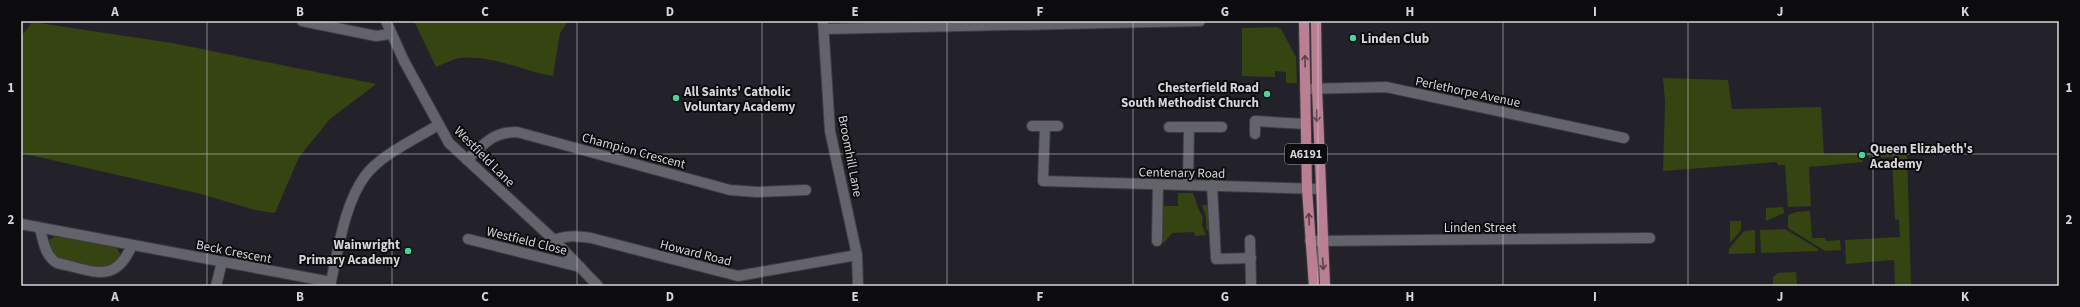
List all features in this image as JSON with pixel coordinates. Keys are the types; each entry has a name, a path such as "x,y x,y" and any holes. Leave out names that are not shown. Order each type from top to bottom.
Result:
{"main road":[{"name":"A6191","path":"1304,21 1307,189 1314,286"},
{"name":"A6191","path":"1316,21 1316,88 1324,286"}],"street":[{"path":"302,21 376,36 390,34"},
{"name":"Westfield Lane","path":"386,21 390,34 449,143 554,240 598,286"},
{"path":"824,25 1200,21"},
{"name":"Broomhill Lane","path":"824,25 835,131 853,215 858,286"},
{"name":"Perlethorpe Avenue","path":"1305,89 1386,87 1624,138"},
{"path":"1254,134 1255,121 1305,124"},
{"path":"330,284 348,211 366,175 384,158 438,125"},
{"path":"1032,126 1058,126"},
{"name":"Centenary Road","path":"1045,126 1043,181 1320,189"},
{"path":"1169,127 1222,128"},
{"path":"1188,185 1190,127"},
{"name":"Champion Crescent","path":"467,160 491,137 502,132 517,132 730,190 757,192 806,190"},
{"path":"1157,241 1158,185"},
{"path":"1212,185 1216,259 1251,258"},
{"name":"Beck Crescent","path":"21,224 330,284"},
{"path":"40,228 48,256 52,260 57,263 105,272 118,268 127,257 132,245"},
{"name":"Howard Road","path":"554,240 562,237 573,236 591,238 738,281 857,255"},
{"name":"Linden Street","path":"1310,241 1650,238"},
{"name":"Westfield Close","path":"468,239 580,267"},
{"path":"1250,240 1252,284"},
{"path":"216,286 222,262"}],"green space":[{"path":"414,21 568,21 560,33 553,76 483,58 471,57 459,58 436,67"},
{"path":"32,22 172,43 376,84 330,119 299,157 275,213 255,210 201,194 21,153 21,33 24,33"},
{"path":"1278,27 1281,29 1296,57 1297,83 1286,83 1286,72 1275,71 1275,77 1242,76 1242,28"},
{"path":"1663,78 1728,80 1732,109 1821,107 1824,154 1907,152 1911,286 1895,286 1894,260 1846,264 1845,240 1900,237 1899,220 1895,219 1892,157 1869,158 1869,156 1863,155 1863,162 1809,167 1811,206 1788,207 1785,165 1778,165 1777,162 1663,171 1665,102"},
{"path":"1178,193 1193,193 1203,217 1202,225 1206,235 1195,236 1194,232 1172,233 1165,242 1162,242 1163,206 1178,206"},
{"path":"1202,205 1209,205 1210,235 1206,228 1206,217"},
{"path":"1783,207 1784,213 1766,221 1766,208"},
{"path":"1810,211 1812,238 1825,238 1826,241 1840,240 1841,250 1825,251 1788,228 1788,215 1796,212"},
{"path":"1730,221 1741,221 1741,230 1730,243"},
{"path":"1785,229 1818,249 1818,251 1761,253 1760,230"},
{"path":"1755,230 1755,253 1729,254 1729,249 1744,231"},
{"path":"55,236 115,246 120,253 118,260 113,264 103,267 87,266 61,259 54,256 50,252 48,241"},
{"path":"1796,272 1797,286 1773,286 1773,277 1778,273"}],"place":[{"name":"Linden Club","path":"1353,38"},
{"name":"Chesterfield Road South Methodist Church","path":"1267,94"},
{"name":"All Saints' Catholic Voluntary Academy","path":"676,98"},
{"name":"Queen Elizabeth's Academy","path":"1862,155"},
{"name":"Wainwright Primary Academy","path":"408,251"}]}
